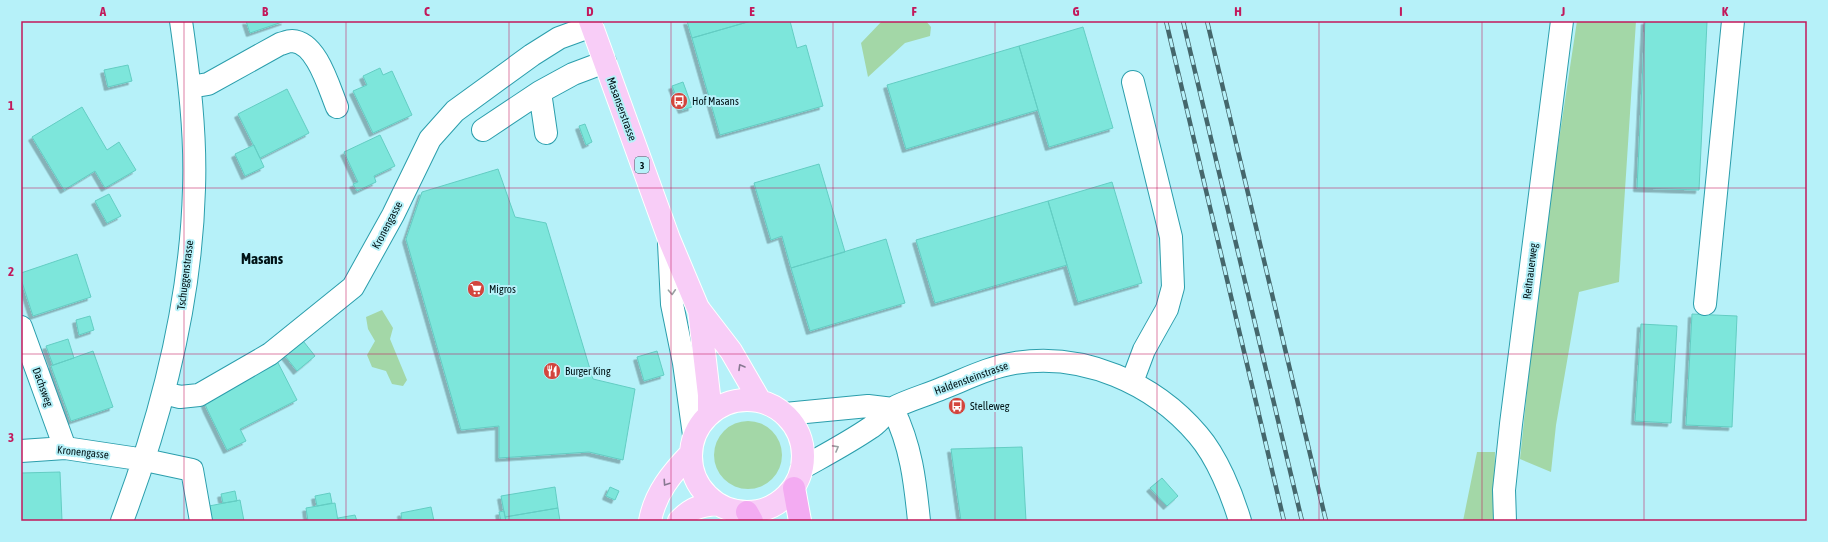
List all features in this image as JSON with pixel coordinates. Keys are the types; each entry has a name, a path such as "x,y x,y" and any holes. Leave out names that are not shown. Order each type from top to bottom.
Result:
{"highway":[{"path":"794,488 800,521"}],"main road":[{"name":"Masanserstrasse","path":"591,23 669,239 698,308 706,358 709,414"},
{"name":"Masanserstrasse","path":"698,308 731,351 760,401"},
{"path":"650,521 656,498 692,444 700,424 709,414 720,406 746,400 760,401 773,406 785,414 794,425 801,438 804,453 802,468 794,488 781,501 749,517 716,504 705,494 697,482 692,468 692,444"},
{"path":"679,521 688,512 697,507 716,504"}],"street":[{"name":"Tschuggenstrasse","path":"122,521 145,460 164,393 186,289 194,197 190,88 182,21"},
{"name":"Reitnauerweg","path":"1505,521 1504,490 1511,424 1562,21"},
{"path":"1705,304 1732,21"},
{"name":"Kronengasse","path":"164,393 180,397 199,395 270,354 353,287 393,215 430,139 455,111 532,55 559,38 591,23"},
{"path":"190,88 208,84 280,44 290,41 298,42 309,49 315,56 337,107"},
{"path":"483,130 540,92 574,74 605,62"},
{"path":"1132,382 1144,350 1167,310 1173,287 1172,237 1133,82"},
{"path":"540,92 546,133"},
{"path":"669,239 672,304 684,363 692,444"},
{"name":"Dachsweg","path":"21,327 65,448"},
{"name":"Haldensteinstrasse","path":"802,468 872,427 892,409 975,375 1014,363 1049,360 1089,366 1132,382 1163,401 1199,436 1213,459 1235,504 1240,521"},
{"name":"Haldensteinstrasse","path":"785,414 868,406 892,409"},
{"path":"892,409 901,426 910,456 920,521"},
{"name":"Kronengasse","path":"21,452 65,448 145,460 192,470 201,521"}],"green space":[{"path":"882,21 926,21 931,27 930,36 905,43 868,77 861,43"},
{"path":"1577,21 1636,21 1619,282 1579,292 1556,425 1551,472 1520,459 1540,265"},
{"path":"382,310 393,328 390,339 407,380 403,386 392,384 386,371 372,367 367,355 375,341 368,329 366,317"},
{"path":"741,421 755,421 767,427 776,436 782,448 780,468 772,479 761,487 755,489 741,489 735,487 724,479 716,468 714,462 714,448 716,442 724,431 735,423"},
{"path":"1477,452 1495,452 1494,521 1463,521"}],"building":[{"path":"246,21 285,21 250,33"},
{"path":"687,21 751,21 692,38"},
{"path":"751,21 790,21 797,48 806,45 823,106 720,135 692,38"},
{"path":"1645,21 1707,22 1699,190 1637,188"},
{"path":"1083,27 1113,128 1049,147 1019,46"},
{"path":"1019,46 1038,110 906,149 887,85"},
{"path":"128,65 132,81 108,87 104,70"},
{"path":"380,68 383,75 392,71 412,115 373,133 353,91 367,85 363,76"},
{"path":"683,82 692,107 682,110 672,86"},
{"path":"287,89 309,133 260,158 238,114"},
{"path":"82,107 107,150 119,142 136,170 105,188 95,171 64,190 32,137"},
{"path":"585,124 592,142 586,145 579,126"},
{"path":"380,135 395,166 374,176 376,182 357,191 353,184 358,182 344,152"},
{"path":"254,145 264,167 245,176 235,154"},
{"path":"819,164 845,252 791,268 782,236 771,240 754,183"},
{"path":"498,169 515,217 546,223 593,379 635,389 623,460 589,452 499,458 499,426 461,430 406,239 422,192"},
{"path":"1112,182 1142,283 1078,302 1048,201"},
{"path":"109,194 121,216 107,223 95,201"},
{"path":"1048,201 1067,265 935,303 916,240"},
{"path":"886,239 905,303 810,331 791,268"},
{"path":"77,254 91,297 33,316 21,279 21,273"},
{"path":"1692,314 1737,316 1732,427 1686,425"},
{"path":"90,316 94,330 79,335 76,320"},
{"path":"1641,324 1677,326 1671,423 1635,421"},
{"path":"300,337 315,356 297,371 282,352"},
{"path":"68,339 74,358 53,365 46,346"},
{"path":"93,351 113,407 71,421 51,366"},
{"path":"657,351 664,375 644,381 637,357"},
{"path":"274,355 297,400 240,429 246,441 227,450 202,396"},
{"path":"1022,447 1026,521 961,521 951,449"},
{"path":"60,472 62,521 21,521 21,473"},
{"path":"1162,478 1178,496 1167,506 1150,488"},
{"path":"555,487 558,508 505,517 501,496"},
{"path":"610,487 619,491 615,500 606,496"},
{"path":"235,491 237,501 223,503 221,494"},
{"path":"330,493 332,503 317,506 315,496"},
{"path":"240,500 244,521 212,521 209,506"},
{"path":"335,503 338,521 308,521 306,508"},
{"path":"431,507 434,521 402,521 401,513"},
{"path":"558,508 560,521 506,521 505,517"},
{"path":"504,511 506,521 501,521 499,512"},
{"path":"355,515 357,521 338,521 338,518"}],"railway":[{"path":"1166,21 1284,521"},
{"path":"1183,21 1302,521"},
{"path":"1207,21 1326,521"}],"place":[{"name":"Hof Masans","path":"679,101"},
{"name":"Migros","path":"476,289"},
{"name":"Burger King","path":"552,371"},
{"name":"Stelleweg","path":"957,406"}],"district":[{"name":"Masans","path":"262,259"}]}
